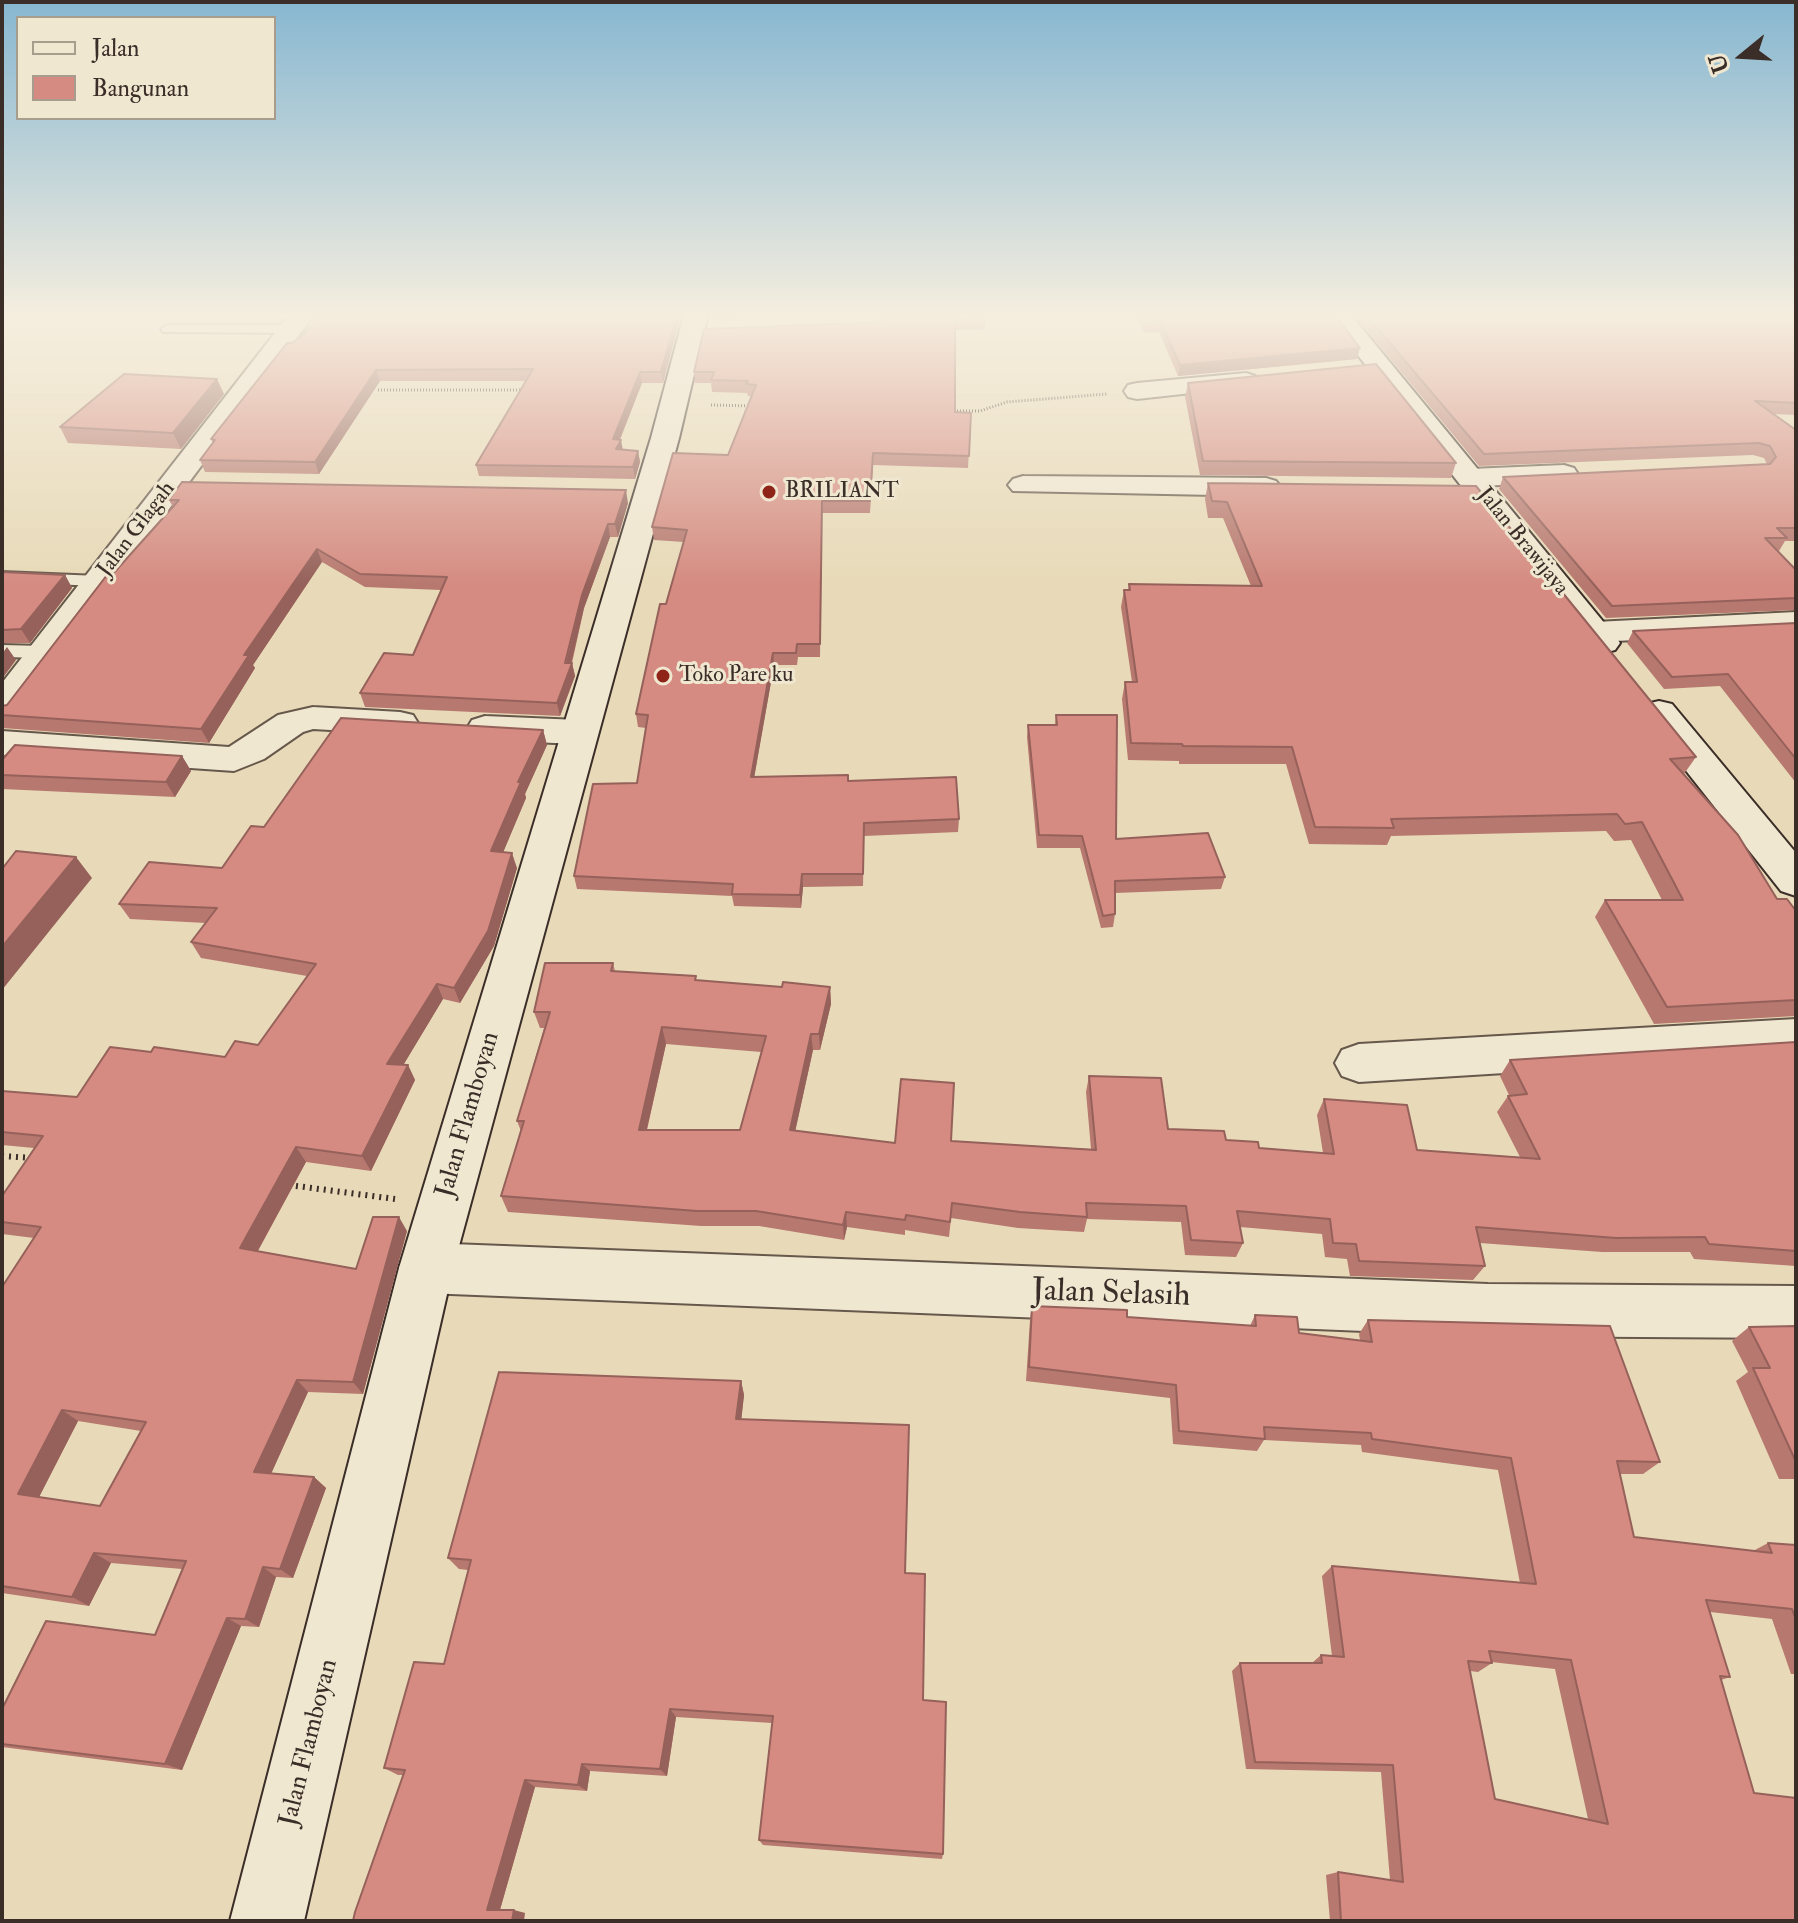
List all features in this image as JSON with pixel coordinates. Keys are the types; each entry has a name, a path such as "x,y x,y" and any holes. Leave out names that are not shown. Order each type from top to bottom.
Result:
{"street":[{"name":"Jalan Glagah","path":"2,707 233,405"},
{"name":"Jalan Flamboyan","path":"267,1921 426,1268 578,732 632,491 674,405"},
{"name":"Jalan Brawijaya","path":"1396,405 1595,632 1796,881"},
{"path":"1466,486 1596,473"},
{"path":"173,483 204,484"},
{"path":"1023,485 1291,488"},
{"path":"1595,632 1796,622"},
{"path":"2,743 234,759 291,723 313,718 578,732"},
{"path":"1359,1063 1796,1037"},
{"name":"Jalan Selasih","path":"426,1268 1488,1310 1796,1312"}],"lane":[{"path":"2,577 99,581"},
{"path":"2,651 44,652"}],"path":[{"path":"703,405 753,406"},
{"path":"940,411 980,411 999,405"},
{"path":"2,1156 35,1158"},
{"path":"277,1184 443,1205"}],"building":[{"path":"87,405 196,405 173,433 60,427"},
{"path":"238,405 353,405 315,462 200,460 215,440 211,439"},
{"path":"512,405 627,405 613,439 621,440 616,449 638,451 633,467 476,465"},
{"path":"748,405 955,405 955,412 971,413 969,456 873,453 870,501 822,501 820,644 797,644 796,653 773,653 751,777 848,775 848,781 956,777 959,819 864,823 863,874 802,874 800,895 732,894 733,884 574,876 593,784 637,783 648,715 636,714 660,604 666,604 687,530 652,527 673,453 728,455"},
{"path":"1192,405 1409,405 1456,463 1203,461"},
{"path":"1442,405 1760,405 1796,430 1796,528 1777,528 1787,538 1765,538 1796,570 1796,598 1612,606 1503,477 1770,464 1776,457 1770,446 1759,443 1484,454"},
{"path":"182,482 626,490 615,524 608,524 582,595 565,663 572,663 557,703 360,693 384,653 413,655 447,577 360,574 317,549 244,655 249,655 201,729 2,715 2,706 7,705 107,575 112,575 179,500 169,500"},
{"path":"1208,483 1476,486 1696,757 1670,759 1738,835 1777,899 1787,899 1796,911 1796,1000 1667,1007 1605,900 1683,900 1642,822 1625,824 1617,814 1391,819 1394,828 1315,827 1292,747 1131,743 1125,682 1137,682 1124,590 1130,590 1129,584 1262,586 1227,502 1212,501"},
{"path":"2,572 65,575 21,629 2,630"},
{"path":"1796,623 1796,759 1728,674 1672,677 1633,631"},
{"path":"1056,715 1117,715 1116,839 1208,833 1225,877 1115,881 1115,914 1103,916 1082,836 1039,835 1028,725 1057,725"},
{"path":"341,718 543,730 518,782 521,782 491,851 512,853 488,931 454,988 437,984 387,1064 408,1065 362,1156 296,1147 240,1248 356,1269 373,1217 399,1217 353,1382 297,1380 254,1472 314,1477 280,1569 263,1567 245,1619 227,1618 165,1764 2,1744 2,1709 46,1621 155,1635 186,1561 94,1553 72,1597 2,1586 2,1287 41,1227 2,1222 2,1196 43,1136 2,1132 2,1091 77,1097 110,1047 151,1052 154,1047 225,1057 235,1041 258,1045 316,964 191,942 217,908 119,904 149,862 222,868 251,826 264,827","holes":["62,1410 146,1422 100,1506 18,1494"]},
{"path":"15,745 182,756 166,782 2,775 2,760"},
{"path":"16,851 76,857 2,947 2,869"},
{"path":"545,963 613,963 611,971 696,976 695,980 782,987 783,982 830,987 819,1034 811,1034 790,1130 895,1143 901,1079 954,1083 951,1141 1096,1150 1089,1076 1161,1078 1168,1129 1224,1131 1226,1140 1258,1142 1259,1148 1334,1154 1324,1099 1407,1105 1417,1150 1540,1159 1508,1096 1527,1094 1510,1060 1796,1042 1796,1251 1709,1244 1705,1237 1616,1238 1476,1227 1485,1266 1359,1261 1356,1244 1333,1243 1330,1219 1237,1211 1243,1243 1191,1240 1186,1206 1086,1203 1087,1217 952,1203 950,1222 906,1215 905,1220 846,1212 843,1225 756,1211 697,1211 501,1196 524,1121 517,1121 550,1012 534,1012","holes":["662,1027 766,1036 740,1130 639,1130"]},
{"path":"1032,1306 1127,1310 1127,1317 1256,1326 1255,1315 1297,1317 1299,1333 1372,1342 1368,1320 1610,1326 1660,1462 1617,1461 1634,1537 1772,1553 1768,1543 1796,1545 1796,1620 1792,1609 1706,1600 1730,1677 1720,1676 1754,1793 1796,1798 1796,1921 1341,1921 1338,1872 1403,1882 1393,1765 1255,1762 1240,1663 1322,1663 1321,1655 1344,1657 1332,1566 1536,1584 1511,1458 1372,1439 1371,1433 1264,1427 1265,1439 1179,1431 1176,1385 1029,1367","holes":["1489,1651 1571,1660 1608,1824 1495,1799 1468,1661 1492,1663"]},
{"path":"1796,1326 1796,1462 1753,1368 1770,1368 1749,1327"},
{"path":"499,1372 741,1381 736,1419 909,1425 905,1573 925,1574 923,1700 946,1702 943,1854 759,1840 773,1716 670,1709 660,1769 582,1764 578,1785 525,1780 487,1910 514,1910 512,1921 353,1921 405,1770 384,1768 414,1662 444,1664 471,1560 448,1558"}],"place":[{"name":"BRILIANT","path":"769,492"},
{"name":"Toko Pare ku","path":"663,676"}]}
